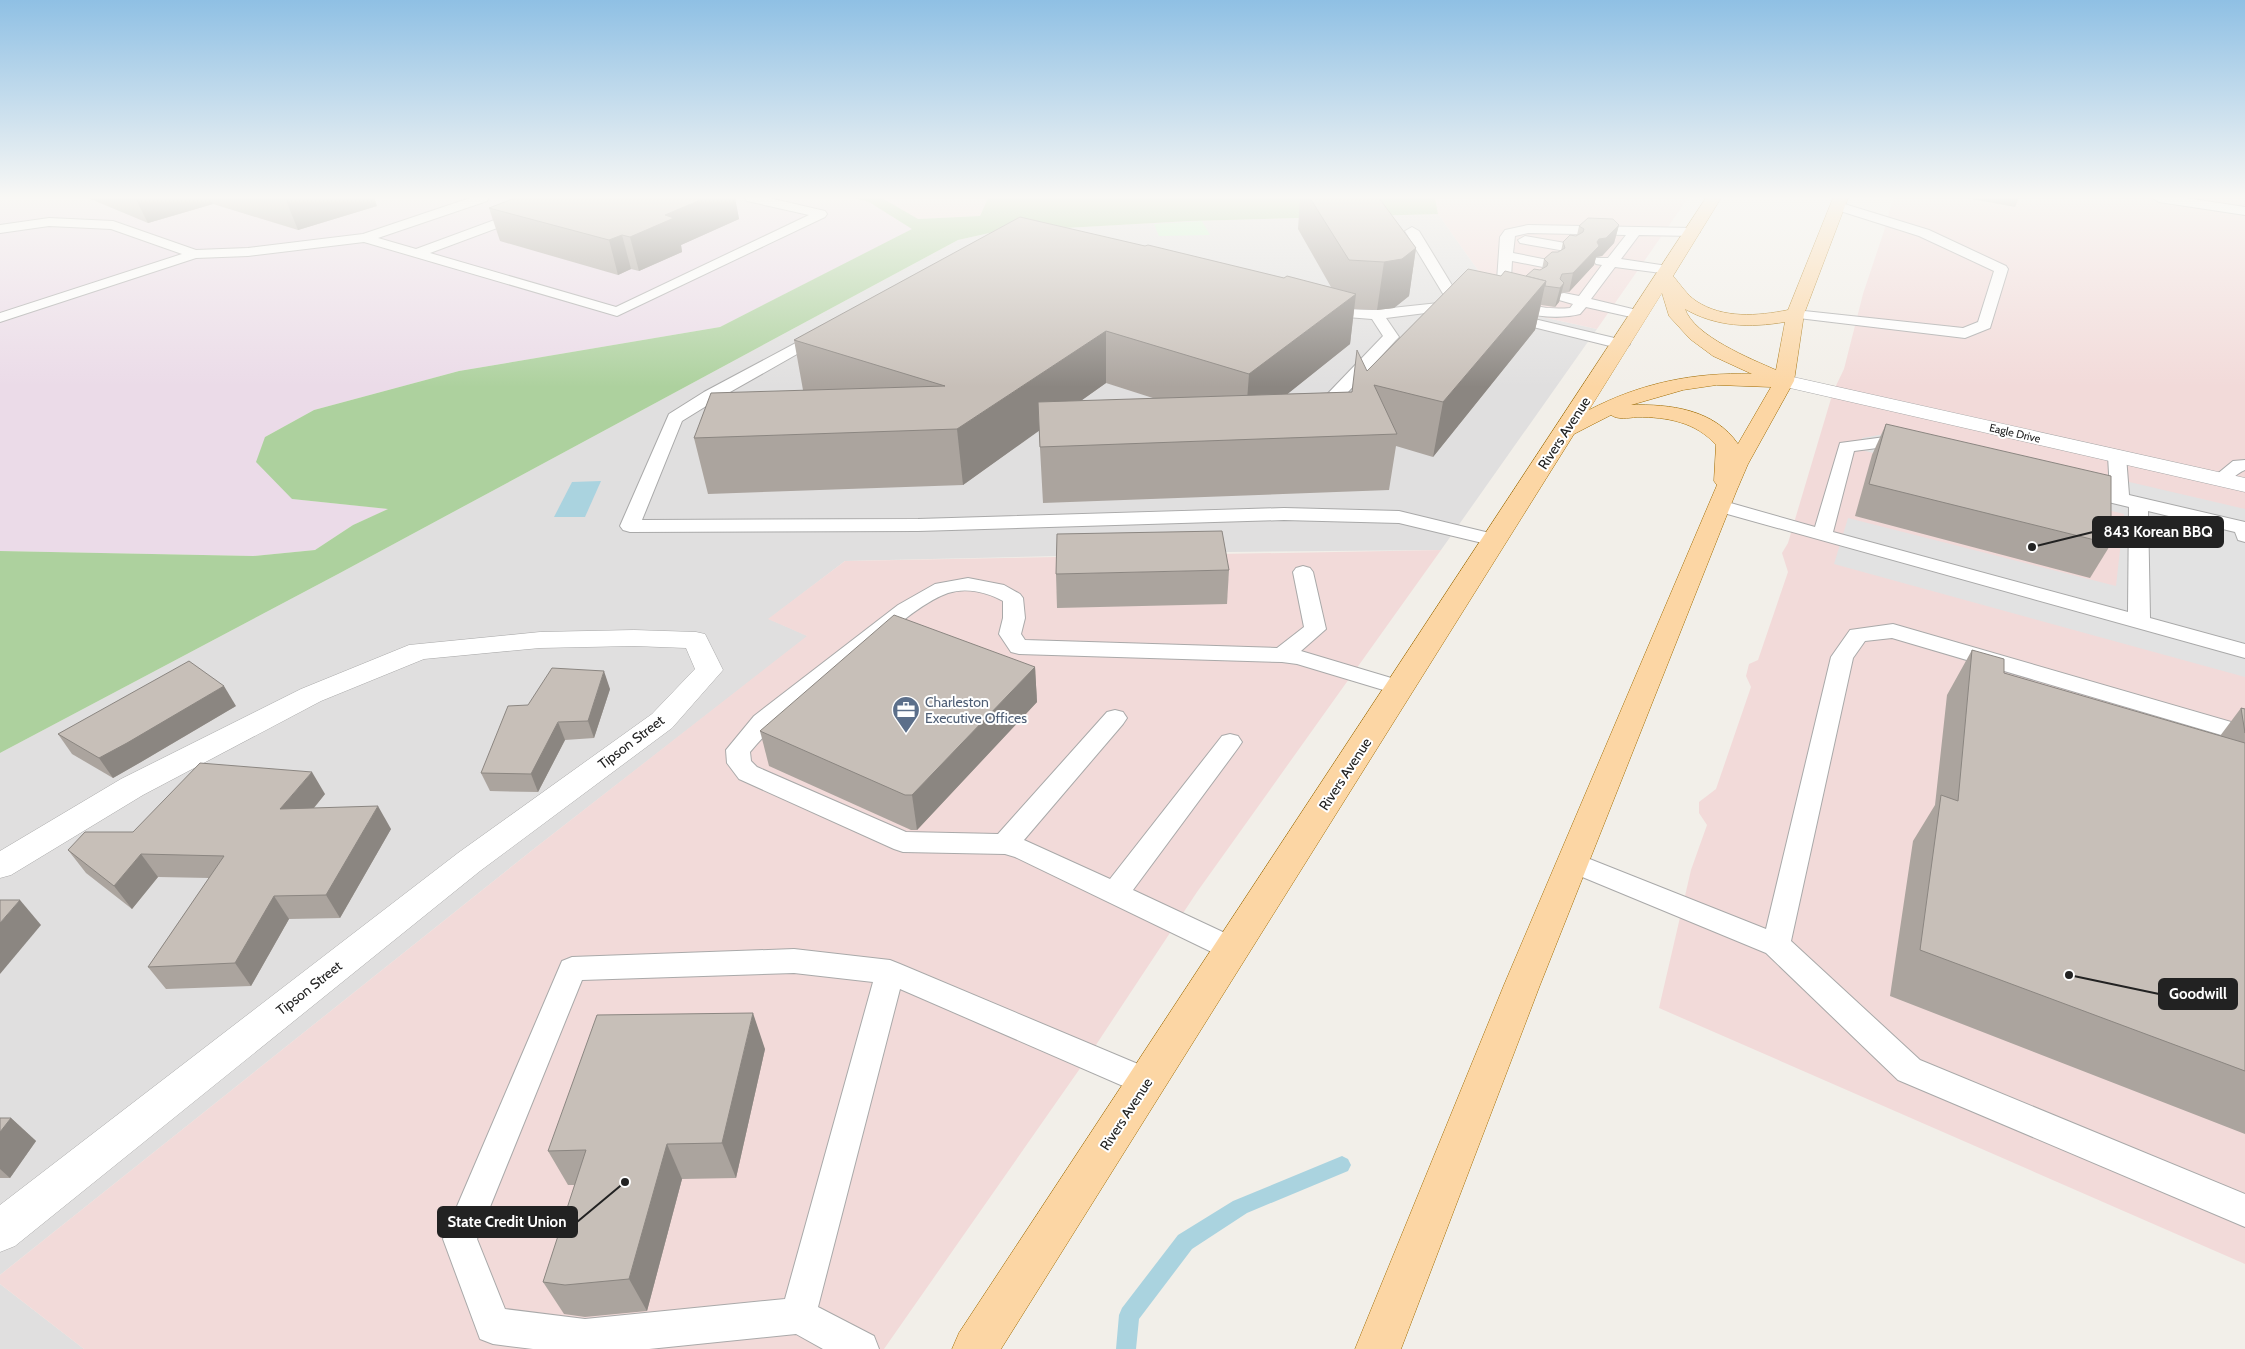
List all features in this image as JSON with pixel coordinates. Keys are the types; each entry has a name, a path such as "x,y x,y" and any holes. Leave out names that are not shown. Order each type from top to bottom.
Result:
{"main road":[{"name":"Rivers Avenue","path":"975,1349 1675,261"},
{"path":"1378,1349 1512,1010 1722,499 1737,464 1784,382 1795,314 1816,261"},
{"path":"1667,274 1690,305 1728,318 1762,320 1795,314"},
{"path":"1667,274 1678,316 1697,335 1720,352 1784,382"},
{"path":"1567,430 1620,402 1681,384 1717,379 1784,382"},
{"path":"1567,430 1616,412 1648,410 1672,413 1713,429 1727,444 1722,499"}],"street":[{"name":"Eagle Drive","path":"1784,382 2245,485"},
{"name":"Tipson Street","path":"0,866 132,787 311,695 420,651 540,640 634,638 696,640 709,670 662,720 469,862 0,1231"}],"lane":[{"path":"0,318 174,261"},
{"path":"444,261 617,312 723,261"},
{"path":"1430,261 1456,305"},
{"path":"1505,261 1503,295 1508,301 1524,308 1566,314 1584,299 1607,261"},
{"path":"1795,314 1965,333 1985,325 2002,269 1985,261"},
{"path":"1603,265 1667,274"},
{"path":"1504,281 1521,284 1504,281"},
{"path":"1584,299 1566,295 1640,316"},
{"path":"1310,309 1339,314 1377,316 1456,305 1474,309"},
{"path":"1314,418 1391,337 1377,316"},
{"path":"1510,317 1622,344"},
{"path":"832,328 710,396 675,418 630,526 918,525 1293,514 1399,516 1495,540"},
{"path":"1822,535 1846,447 1885,442 1922,451"},
{"path":"2117,456 2129,501 2139,622"},
{"path":"2220,479 2239,465 2245,465"},
{"path":"2064,485 2244,528 2245,536"},
{"path":"1722,499 1822,535 2245,651"},
{"path":"1282,655 1314,628 1303,572"},
{"path":"1232,948 1024,850 1005,844 904,842 748,774 739,763 738,750 762,722 905,609 942,588 968,584 997,589 1013,598 1014,618 1010,634 1019,647 1282,655 1299,658 1400,688"},
{"path":"1776,945 1842,657 1858,635 1893,631 2245,734"},
{"path":"1005,844 1115,718"},
{"path":"1115,893 1230,742"},
{"path":"1572,862 1776,945 1909,1070 2245,1211"},
{"path":"861,1349 798,1316 586,1337 493,1326 460,1239 572,969 794,961 890,972 1146,1082"},
{"path":"798,1316 890,972"}],"shaded area":[{"path":"0,261 850,261 720,327 459,371 314,410 265,437 292,499 389,509 353,525 315,550 253,556 0,551"},
{"path":"919,261 1471,261 1490,287 1501,308 1597,329 1441,550 1229,552 845,561 769,619 808,636 535,848 0,1275 0,753 340,573"},
{"path":"1471,261 1644,261 1597,329 1501,308 1490,287"},
{"path":"1874,261 2245,261 2245,1264 1659,1008 1691,870 1707,825 1699,813 1699,802 1716,789 1751,687 1746,676 1749,664 1758,660 1788,572 1782,553 1788,543 1833,392 1844,369 1863,294"},
{"path":"1907,430 2245,509 2245,677 1834,564 1848,518 2116,586 2124,514 1861,450 1862,438"},
{"path":"1441,550 1197,892 1088,1057 884,1349 84,1349 0,1284 0,1275 535,848 807,636 768,619 845,561"},
{"path":"0,1284 84,1349 0,1349"}],"green space":[{"path":"849,261 919,261 340,573 0,753 0,551 253,556 315,550 353,525 388,509 292,499 256,462 265,437 314,410 459,371 720,327"}],"water":[{"path":"601,481 585,517 554,517 572,482"}],"building":[{"path":"939,261 1214,261 1284,278 1287,276 1356,294 1249,374 1106,331 957,429 694,438 711,393 945,386 794,340"},
{"path":"1546,261 1585,261 1573,273 1562,274 1560,279 1564,283 1560,288 1545,286 1546,281 1526,276 1534,269 1540,270 1547,266 1548,263"},
{"path":"1468,269 1501,276 1505,271 1546,281 1443,402 1374,385 1397,434 1040,447 1038,402 1352,392 1357,350 1367,371"},
{"path":"1886,424 2111,476 2111,544 1869,484"},
{"path":"1222,531 1229,570 1056,574 1057,534"},
{"name":"Charleston Executive Offices","path":"894,615 1035,667 912,795 905,795 760,731"},
{"path":"1972,650 2004,659 2004,673 2245,743 2245,1071 1920,950 1941,795 1958,801"},
{"path":"189,661 224,686 99,758 58,734"},
{"path":"552,668 604,671 588,721 558,722 531,774 481,773 508,706 528,705"},
{"path":"2241,708 2245,709 2245,733"},
{"path":"200,763 312,772 280,809 378,806 326,895 274,896 235,963 148,967 224,856 141,854 114,886 68,850 85,832 133,832"},
{"path":"0,900 20,900 0,923"},
{"path":"753,1013 722,1143 667,1144 629,1279 565,1285 543,1282 586,1150 548,1151 597,1015"},
{"path":"0,1118 11,1118 0,1132"}],"waterway":[{"path":"1126,1349 1129,1315 1185,1242 1240,1207 1342,1165"}],"place":[{"name":"843 Korean BBQ","path":"2032,547"},
{"name":"Charleston Executive Offices","path":"906,734"},
{"name":"Goodwill","path":"2069,975"},
{"name":"State Credit Union","path":"625,1182"}]}
